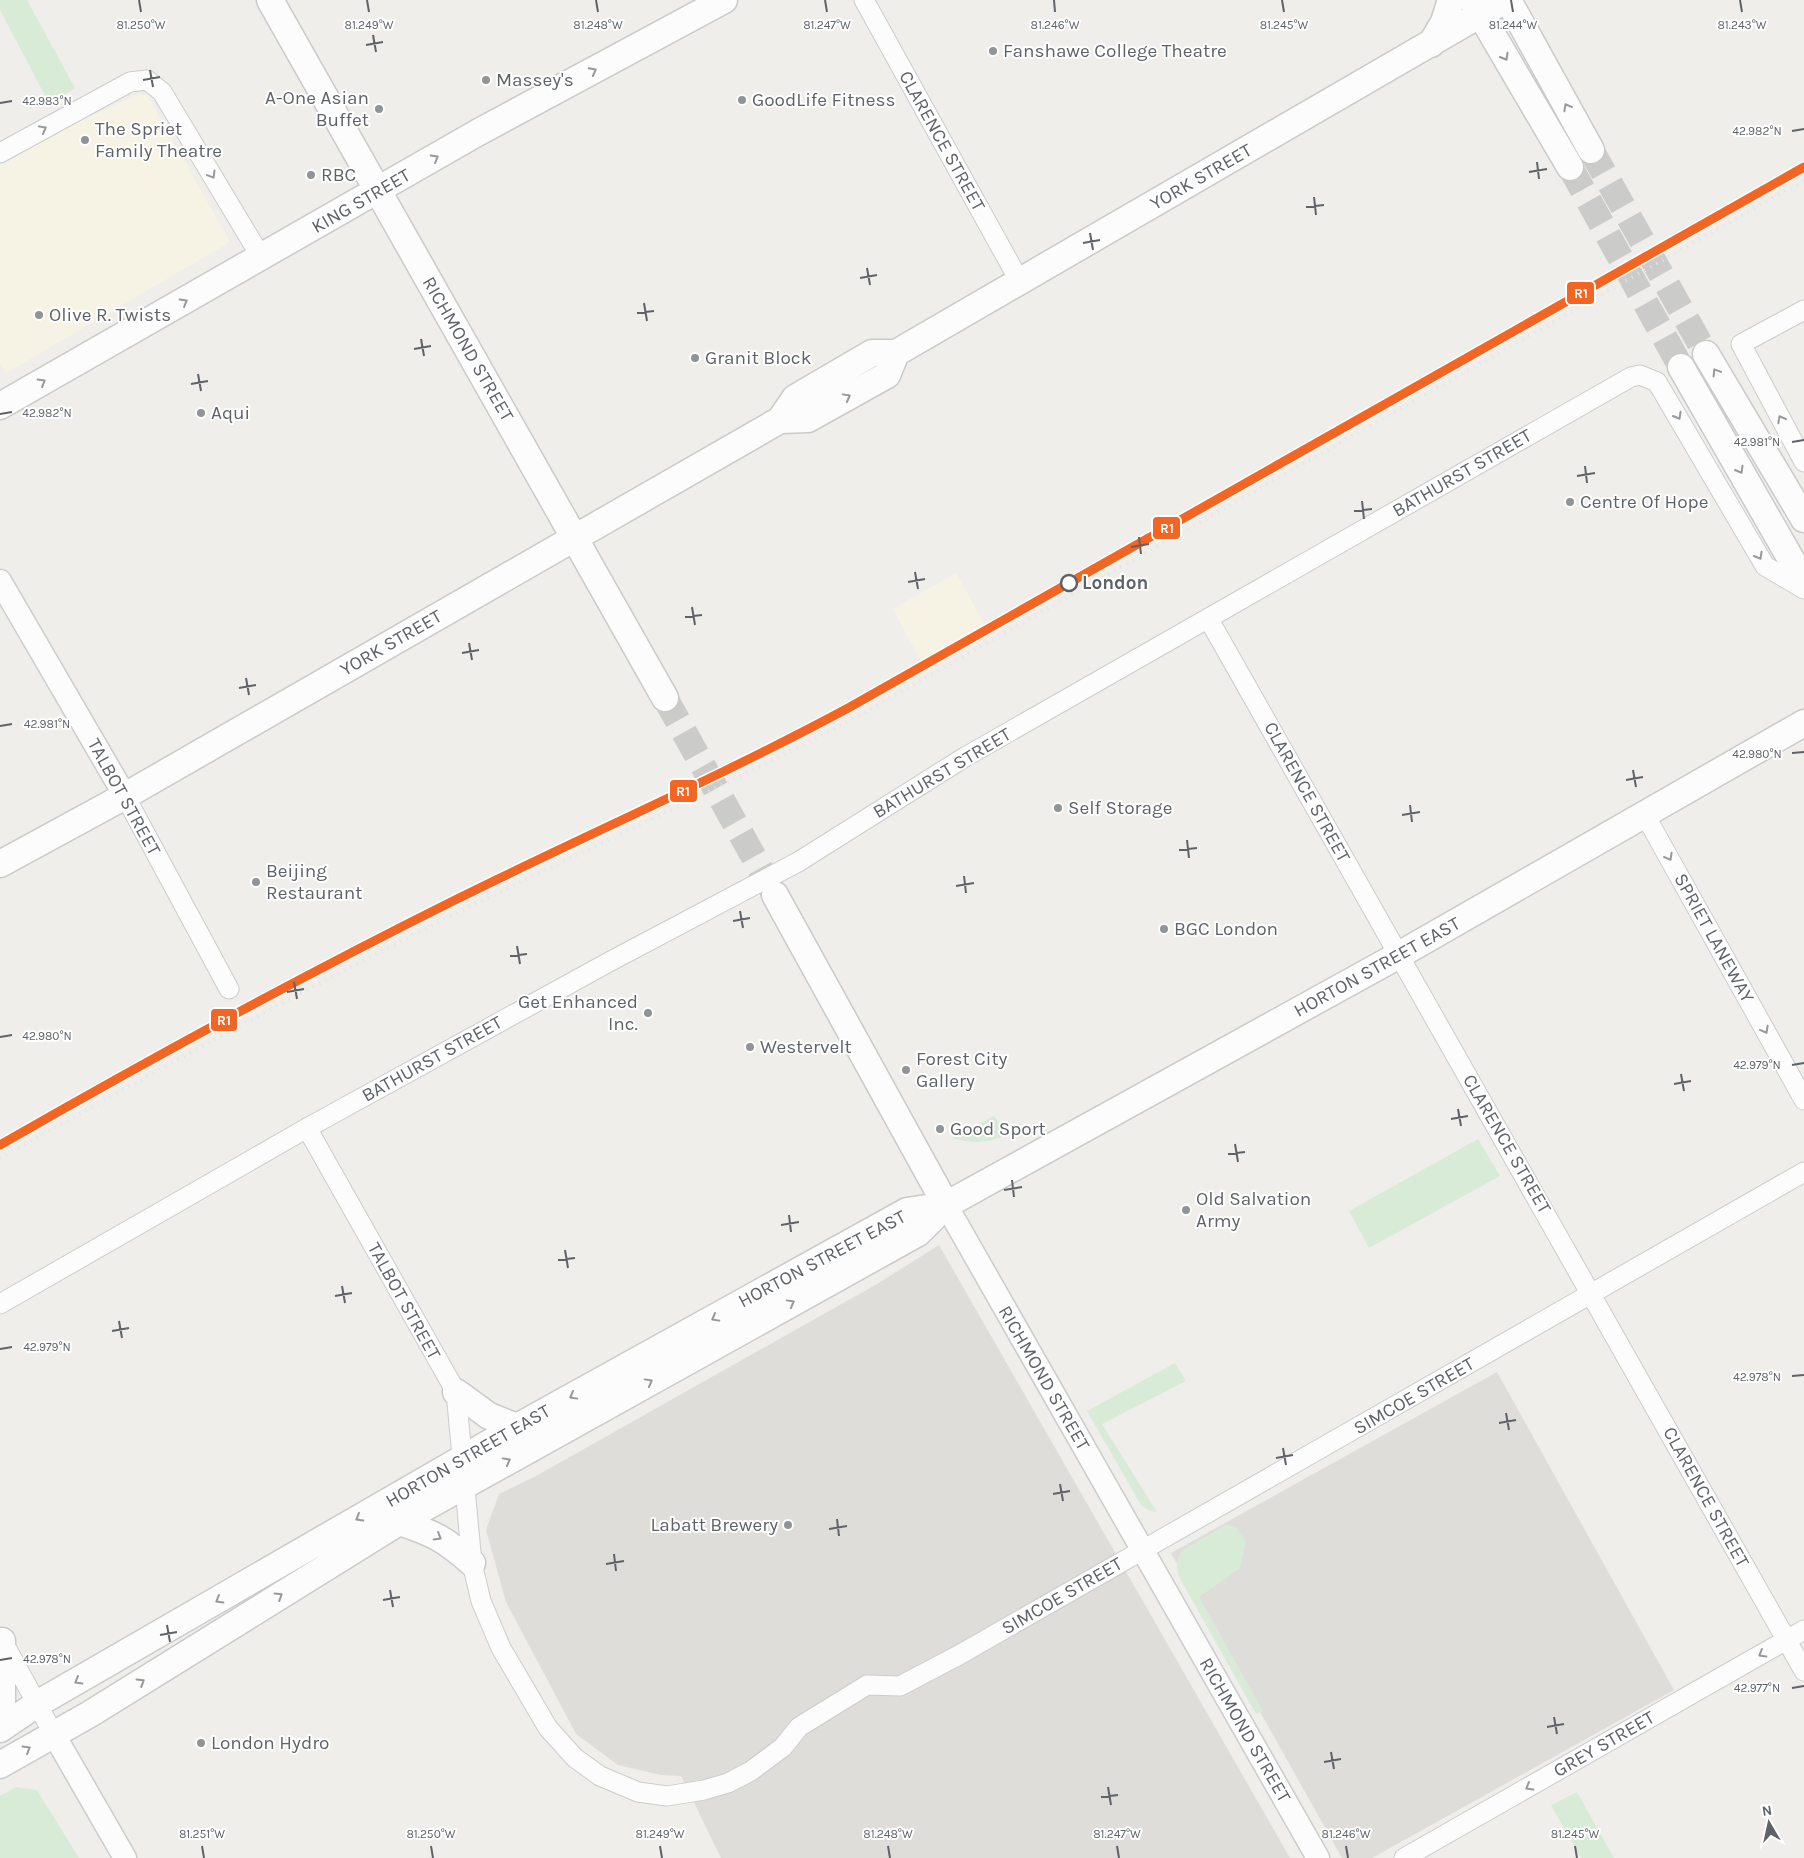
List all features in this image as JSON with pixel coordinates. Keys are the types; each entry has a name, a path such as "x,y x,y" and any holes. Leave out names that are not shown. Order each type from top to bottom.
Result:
{"main road":[{"name":"RICHMOND STREET","path":"270,0 666,698"},
{"name":"KING STREET","path":"0,406 485,129 724,0"},
{"path":"1430,44 1444,22 1451,0"},
{"name":"YORK STREET","path":"0,864 124,796 576,538 682,474 780,420 795,398 872,353 896,353 1430,44 1476,8 1506,0"},
{"path":"1506,0 1590,150"},
{"path":"1476,8 1570,167"},
{"path":"1706,354 1804,519"},
{"path":"1681,367 1804,582"},
{"name":"HORTON STREET EAST","path":"0,1765 53,1733 90,1714 399,1522 918,1233 946,1205 1399,955 1804,724"},
{"name":"RICHMOND STREET","path":"775,895 946,1205"},
{"name":"HORTON STREET EAST","path":"0,1729 37,1704 517,1427 907,1211 946,1205"},
{"path":"456,1392 489,1416 517,1427"},
{"path":"399,1522 432,1532 449,1543 472,1563"},
{"path":"0,1708 2,1702 1,1639"}],"street":[{"name":"CLARENCE STREET","path":"864,0 1020,282"},
{"path":"0,153 130,82 147,80 162,92 261,257"},
{"path":"1804,310 1741,344 1804,462"},
{"name":"BATHURST STREET","path":"0,1304 307,1128 608,962 798,862 944,769 1631,377 1640,375 1649,377 1662,389 1765,566 1804,589"},
{"name":"TALBOT STREET","path":"0,581 124,796 229,989"},
{"name":"CLARENCE STREET","path":"1208,618 1804,1671"},
{"name":"SPRIET LANEWAY","path":"1645,815 1804,1100"},
{"name":"TALBOT STREET","path":"307,1128 456,1392 465,1485"},
{"name":"SIMCOE STREET","path":"465,1485 472,1563 481,1600 501,1648 556,1739 575,1758 600,1776 624,1788 652,1795 683,1795 728,1783 751,1771 783,1747 799,1728 867,1685 900,1686 997,1634 1804,1172"},
{"name":"RICHMOND STREET","path":"946,1205 1318,1858"},
{"name":"GREY STREET","path":"1404,1858 1804,1630"},
{"path":"1,1639 125,1858"}],"shaded area":[{"path":"137,95 147,95 230,242 6,373 0,364 0,166 55,132"},
{"path":"956,573 985,625 921,661 893,609"},
{"path":"939,1245 1290,1858 721,1858 681,1776 661,1775 618,1765 576,1734 506,1602 486,1530 499,1494 536,1476 877,1284"},
{"path":"1497,1372 1674,1690 1372,1858 1342,1858 1171,1553"}],"green space":[{"path":"0,0 27,0 75,88 50,105 0,10"},
{"path":"994,1116 1005,1131 1021,1123 1019,1130 1001,1137 979,1142 952,1138"},
{"path":"1478,1139 1500,1176 1369,1248 1349,1211"},
{"path":"1175,1363 1186,1381 1102,1424 1157,1512 1150,1511 1141,1505 1087,1411"},
{"path":"1227,1524 1236,1528 1246,1542 1240,1568 1199,1597 1263,1711 1256,1714 1178,1575 1178,1559 1183,1550"},
{"path":"16,1787 37,1790 79,1858 0,1858 0,1796"},
{"path":"1577,1792 1614,1858 1581,1858 1551,1805"}],"tunnel":[{"path":"1591,150 1706,354"},
{"path":"1570,167 1681,367"},
{"path":"665,698 775,895"}],"railway":[{"path":"114,1080 390,933 724,772 850,707 1804,167"},
{"path":"0,1158 347,969 465,909 759,767 856,717 1804,180"}],"transit line":[{"name":"R1","path":"0,1145 113,1081 341,958 506,875 753,757 850,707 1804,167"}],"place":[{"name":"Fanshawe College Theatre","path":"993,51"},
{"name":"Massey's","path":"486,80"},
{"name":"GoodLife Fitness","path":"742,100"},
{"name":"A-One Asian Buffet","path":"379,109"},
{"name":"The Spriet Family Theatre","path":"85,140"},
{"name":"RBC","path":"311,175"},
{"name":"Olive R. Twists","path":"39,315"},
{"name":"Granit Block","path":"695,358"},
{"name":"Aqui","path":"201,413"},
{"name":"Centre Of Hope","path":"1570,502"},
{"name":"London","path":"1069,583"},
{"name":"Self Storage","path":"1058,808"},
{"name":"Beijing Restaurant","path":"256,882"},
{"name":"BGC London","path":"1164,929"},
{"name":"Get Enhanced Inc.","path":"648,1013"},
{"name":"Westervelt","path":"750,1047"},
{"name":"Forest City Gallery","path":"906,1070"},
{"name":"Good Sport","path":"940,1129"},
{"name":"Old Salvation Army","path":"1186,1210"},
{"name":"Labatt Brewery","path":"788,1525"},
{"name":"London Hydro","path":"201,1743"}]}
